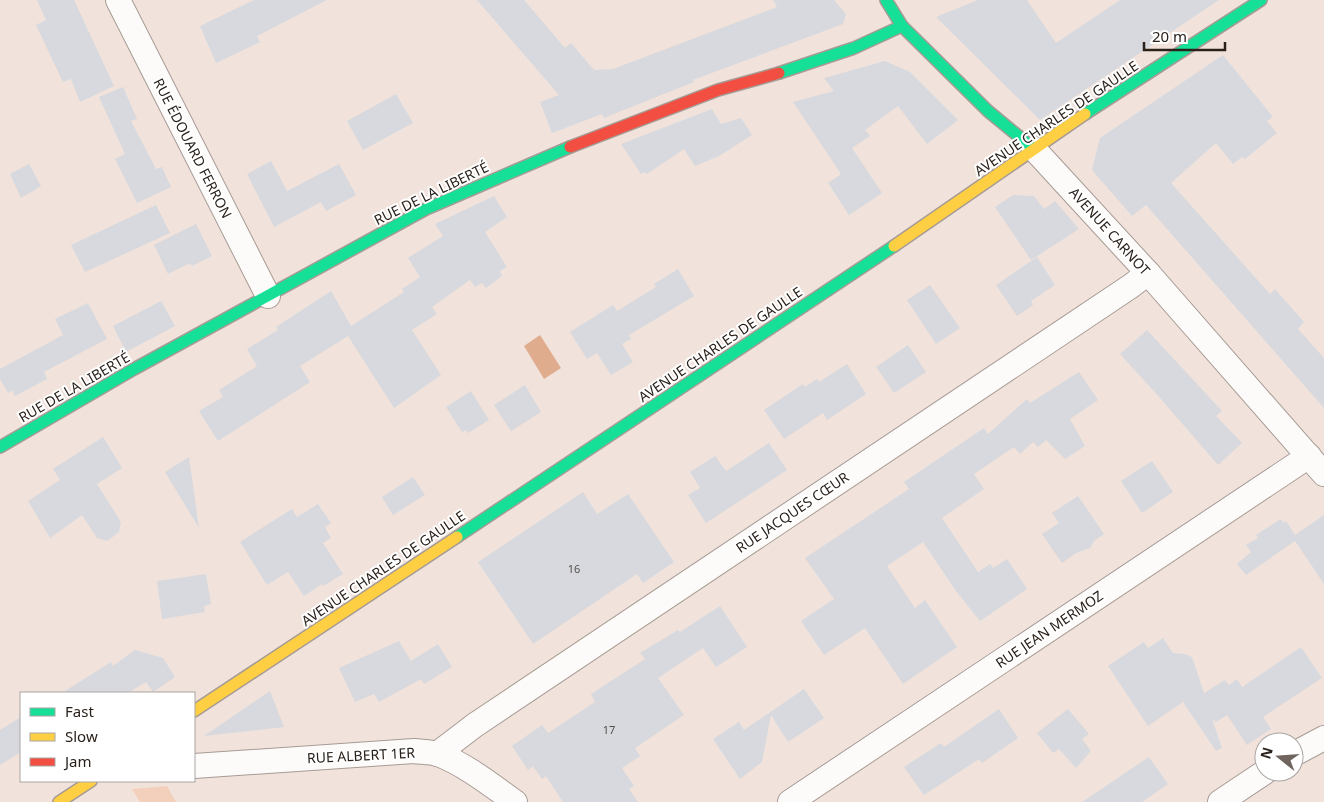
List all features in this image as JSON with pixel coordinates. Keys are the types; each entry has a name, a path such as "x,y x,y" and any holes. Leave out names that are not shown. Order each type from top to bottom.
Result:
{"street":[{"name":"RUE ÉDOUARD FERRON","path":"118,0 268,296"},
{"name":"AVENUE CARNOT","path":"886,0 902,26 988,111 1034,149 1148,273 1324,474"},
{"name":"AVENUE CHARLES DE GAULLE","path":"195,711 884,253 1034,149 1262,0"},
{"name":"RUE DE LA LIBERTÉ","path":"0,446 134,369 426,209 540,159 718,90 800,67 854,48 902,26"},
{"name":"RUE JACQUES CŒUR","path":"437,754 483,719 1148,273"},
{"name":"RUE JEAN MERMOZ","path":"790,802 1309,456"},
{"path":"1304,749 1324,738"},
{"name":"RUE ALBERT 1ER","path":"195,766 414,751 437,754 471,771 515,802"},
{"path":"1220,802 1254,780"},
{"path":"59,802 90,782"}],"shaded area":[{"path":"540,335 561,368 544,379 524,346"},
{"path":"167,786 176,802 140,802 132,789"}],"building":[{"path":"37,0 74,0 114,86 80,102 71,79 63,82 36,25 46,20"},
{"path":"254,0 327,0 257,36 260,42 216,63 200,26"},
{"path":"477,0 524,0 565,48 571,43 594,70 613,69 777,7 773,0 834,0 846,14 843,24 693,80 694,82 604,118 602,114 552,133 540,102 559,95"},
{"path":"978,0 1027,0 1056,43 1120,0 1219,0 1040,120 936,17"},
{"path":"1223,55 1273,117 1267,121 1277,133 1245,159 1242,157 1233,164 1216,143 1171,183 1270,294 1275,289 1304,322 1298,329 1324,358 1324,408 1146,205 1132,216 1092,170 1100,138"},
{"path":"885,61 910,72 958,120 927,144 898,106 865,130 870,136 852,148 882,193 849,215 828,183 841,174 793,102 834,91 824,78"},
{"path":"123,87 137,119 131,121 156,169 162,167 171,187 137,203 115,159 125,154 99,97"},
{"path":"396,94 413,123 363,150 347,121"},
{"path":"712,109 721,124 741,118 752,135 719,156 695,166 684,149 647,174 645,172 641,174 621,144"},
{"path":"271,161 287,191 339,164 356,195 326,211 321,202 274,227 247,174"},
{"path":"29,164 41,186 21,198 10,174"},
{"path":"1013,195 1034,196 1044,209 1055,201 1079,229 1031,260 995,207"},
{"path":"494,196 507,217 485,232 507,267 500,271 502,276 486,288 482,283 475,287 470,280 432,307 437,314 412,330 441,375 394,408 348,336 300,366 310,382 218,441 199,411 223,397 219,390 257,366 247,349 278,330 276,327 331,291 351,326 404,292 402,289 420,277 408,258 443,236 435,224"},
{"path":"156,205 170,233 85,272 71,245"},
{"path":"196,224 212,256 192,266 190,263 168,274 154,245"},
{"path":"1037,257 1055,285 1031,301 1033,305 1017,316 996,285"},
{"path":"678,269 694,296 629,335 631,339 622,344 633,362 611,375 597,353 587,359 570,332 613,305 617,311 656,287 654,284"},
{"path":"930,285 960,328 936,344 907,300"},
{"path":"161,301 175,326 126,352 113,326"},
{"path":"88,303 107,339 44,372 47,379 15,396 12,390 8,393 0,379 0,369 63,335 55,319"},
{"path":"1147,330 1222,411 1216,416 1242,443 1218,465 1120,354"},
{"path":"908,345 926,372 894,393 876,367"},
{"path":"847,364 866,394 827,420 823,413 784,439 764,410 803,384 805,387 817,379 819,382"},
{"path":"1079,372 1098,400 1070,419 1085,446 1065,459 1046,440 1038,447 1033,442 1020,454 1014,447 974,474 984,489 942,518 978,572 990,564 993,568 1007,559 1027,589 980,621 956,591 923,542 887,566 915,608 925,600 957,647 903,684 865,628 824,655 801,621 834,599 805,558 909,489 904,482 984,428 988,434 1027,399 1030,403"},
{"path":"525,385 541,412 511,431 494,405"},
{"path":"471,391 489,420 468,433 466,430 462,432 446,407"},
{"path":"103,437 122,468 97,484 121,522 119,532 107,541 97,538 82,515 50,538 28,501 60,480 53,469"},
{"path":"769,443 787,470 706,523 688,495 700,488 690,472 715,456 726,471"},
{"path":"189,457 199,528 165,472"},
{"path":"1152,461 1173,492 1142,513 1121,481"},
{"path":"413,477 425,495 393,515 382,497"},
{"path":"583,492 597,514 628,494 674,562 643,583 637,574 533,644 478,562"},
{"path":"1078,496 1104,534 1094,541 1090,548 1076,553 1062,563 1042,534 1059,523 1052,513"},
{"path":"318,504 331,523 325,527 331,538 323,543 343,574 323,586 322,584 304,596 288,572 267,585 240,542 292,509 297,517"},
{"path":"1324,515 1324,584 1295,541 1246,575 1237,564 1251,552 1246,545 1258,538 1256,535 1281,519 1283,523 1286,521 1295,535"},
{"path":"206,574 211,604 204,606 205,612 162,619 157,581"},
{"path":"720,606 747,647 716,667 703,648 658,678 684,715 635,748 640,756 622,768 634,786 629,789 638,802 563,802 546,776 542,779 533,766 528,770 512,746 542,725 548,733 595,702 591,694 645,659 640,653 678,630 680,632"},
{"path":"1163,638 1173,653 1192,657 1204,693 1225,680 1229,685 1237,679 1242,687 1301,647 1322,678 1263,717 1271,729 1266,732 1254,732 1254,740 1247,745 1227,715 1216,722 1212,719 1222,748 1216,751 1183,702 1148,726 1108,666 1144,642 1148,648"},
{"path":"399,641 411,661 438,644 452,667 424,684 421,679 379,702 374,694 355,702 339,668"},
{"path":"135,650 163,658 175,677 153,692 146,682 130,692 64,692 111,662 113,666"},
{"path":"804,689 824,718 788,742 771,715 762,762 740,779 713,739 739,722 744,730"},
{"path":"270,691 284,727 204,736"},
{"path":"999,709 1018,738 982,763 979,759 924,795 904,767 941,743 944,747"},
{"path":"1068,709 1089,734 1082,739 1091,751 1076,768 1059,749 1053,753 1037,733"},
{"path":"20,718 20,753 0,765 0,730"},
{"path":"1149,757 1168,784 1142,802 1082,802"}],"traffic: fast":[{"path":"886,0 902,26 988,111 1034,149"},
{"path":"1085,114 1261,0"},
{"path":"779,73 854,48 902,26"},
{"path":"0,447 134,369 426,209 570,147"},
{"path":"457,537 894,246"}],"traffic: slow":[{"path":"894,246 1085,114"},
{"path":"195,710 457,537"},
{"path":"59,802 89,782"}],"traffic: jam":[{"path":"570,147 718,90 779,73"}]}
